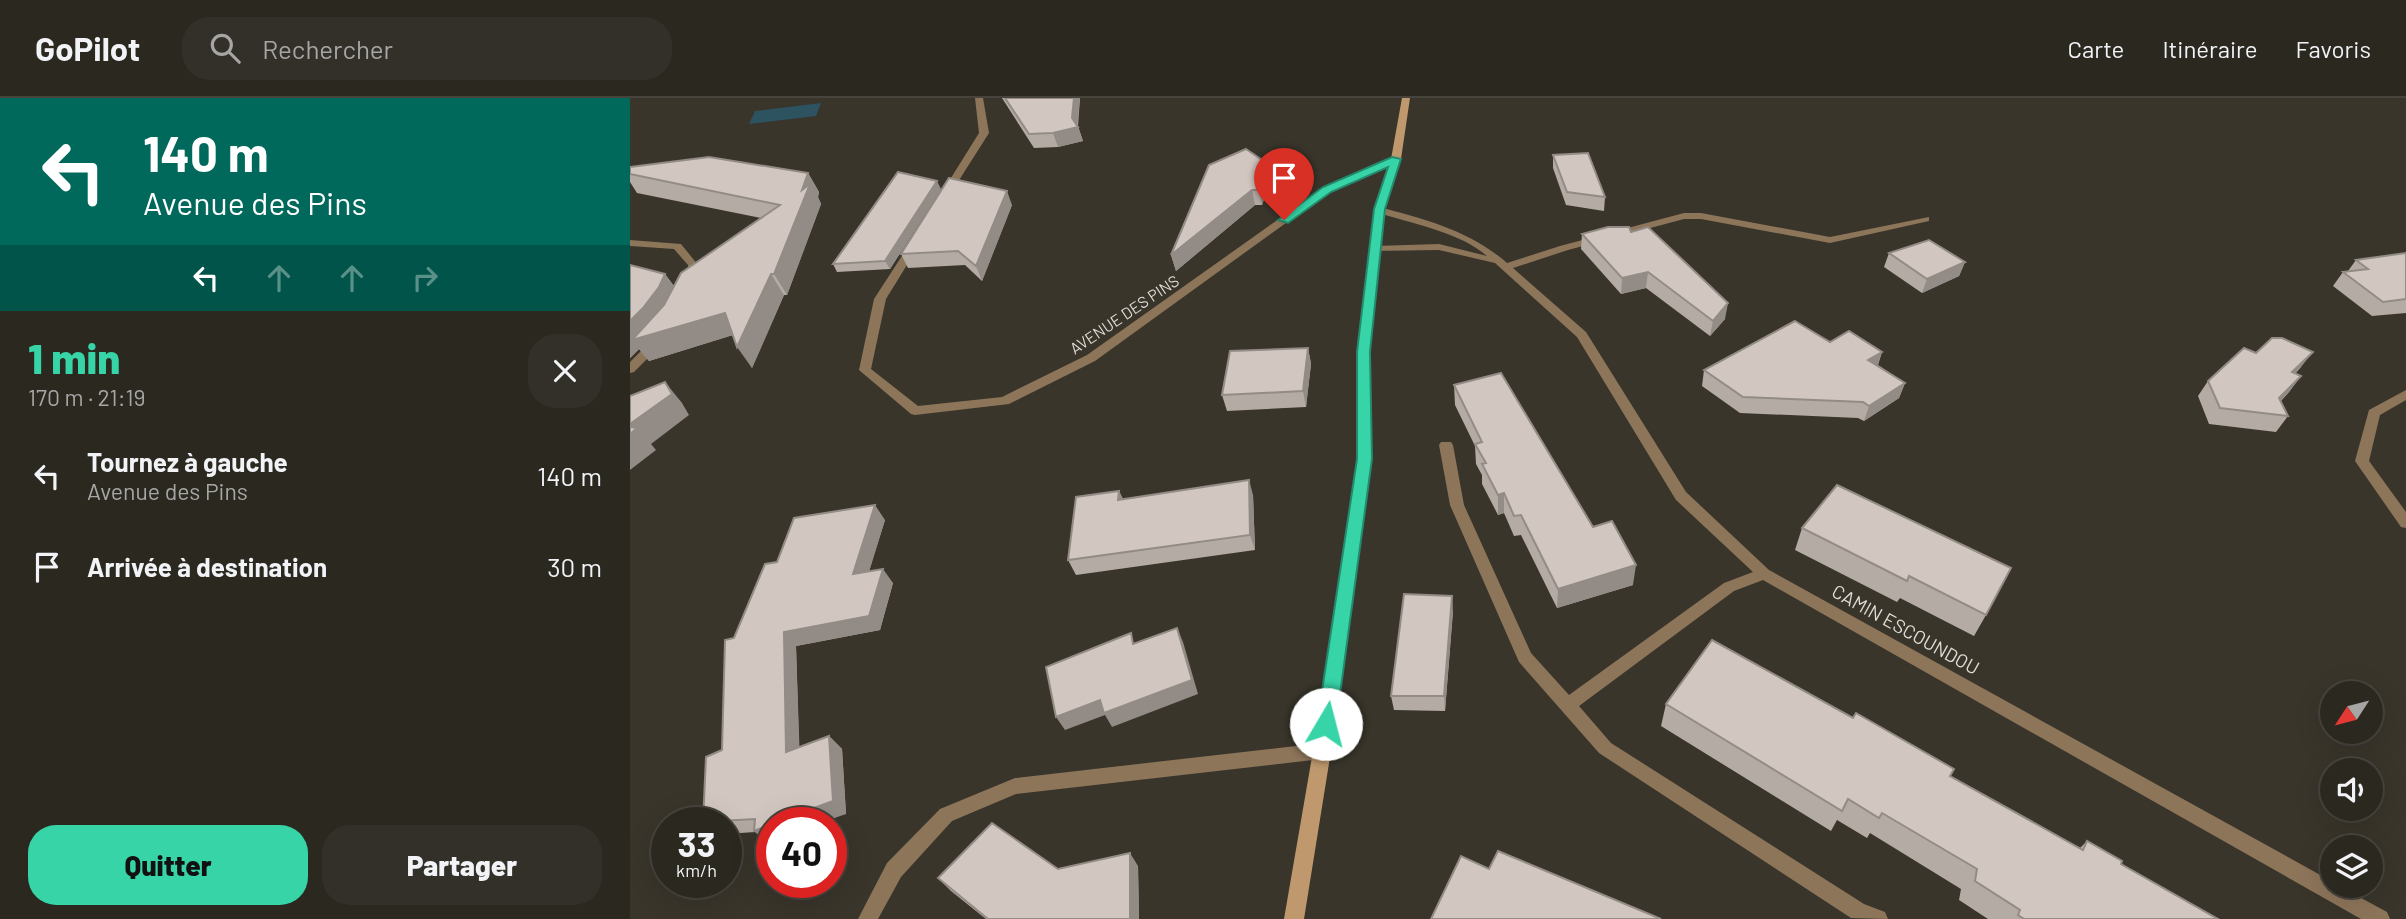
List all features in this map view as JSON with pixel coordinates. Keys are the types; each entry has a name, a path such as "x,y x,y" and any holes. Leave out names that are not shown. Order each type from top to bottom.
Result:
{"street":[{"path":"943,200 984,133 979,98"},
{"path":"1294,919 1322,751 1364,459 1363,352 1379,209 1396,159 1406,98"},
{"name":"AVENUE DES PINS","path":"922,233 880,299 865,370 915,411 1005,401 1091,358 1327,189 1396,159"},
{"name":"CAMIN ESCOUNDOU","path":"1379,209 1445,230 1485,249 1582,335 1681,496 1765,574 2380,919"},
{"path":"1507,266 1564,247 1684,216 1701,216 1830,240 1925,219"},
{"path":"630,243 677,246 693,265 693,283 689,293"},
{"name":"CAMIN ESCOUNDOU","path":"1375,249 1439,247 1507,266"},
{"path":"630,369 667,332"},
{"path":"2406,394 2374,413 2362,461 2406,523"},
{"path":"1446,445 1457,505 1525,657 1605,748 1858,911 1878,919"},
{"path":"1568,705 1729,587 1765,574"},
{"path":"868,919 894,870 946,815 1015,786 1322,751"}],"water":[{"path":"821,103 816,116 749,124 755,111"}],"building":[{"path":"1005,98 1074,98 1072,118 1078,127 1053,133 1029,134"},
{"path":"1246,149 1268,164 1259,190 1252,190 1171,255 1209,165"},
{"path":"1588,153 1605,197 1567,192 1553,155"},
{"path":"709,157 808,173 802,190 810,184 774,274 771,274 737,347 725,313 632,340 664,305 681,273 780,205 630,174 630,167"},
{"path":"898,172 937,181 885,261 833,264"},
{"path":"949,178 1007,191 976,266 958,251 901,254"},
{"path":"1608,227 1629,227 1631,232 1648,227 1728,303 1713,321 1648,272 1622,278 1582,234"},
{"path":"1929,240 1965,262 1927,279 1889,253"},
{"path":"2406,253 2406,299 2383,302 2343,272 2368,269 2356,260"},
{"path":"630,265 665,274 659,287 630,321"},
{"path":"1795,321 1830,342 1849,331 1882,352 1868,360 1905,383 1869,406 1863,402 1743,397 1704,370"},
{"path":"2272,338 2282,338 2313,352 2292,372 2301,376 2279,398 2288,416 2220,408 2208,381 2244,348 2256,353"},
{"path":"1308,348 1303,391 1222,395 1230,351"},
{"path":"1501,373 1593,527 1612,521 1636,565 1558,589 1521,515 1514,516 1504,493 1498,495 1482,464 1486,463 1475,444 1482,442 1454,385"},
{"path":"665,382 672,394 630,424 630,396"},
{"path":"1249,480 1250,535 1068,560 1076,497 1119,491 1118,500"},
{"path":"1837,485 2011,568 1986,615 1909,576 1907,581 1802,528"},
{"path":"875,505 853,574 883,569 869,616 784,632 786,752 829,736 833,801 817,807 756,807 756,830 754,831 755,819 742,820 742,807 704,807 706,757 722,750 725,640 734,638 765,564 777,562 794,518"},
{"path":"1404,594 1452,596 1444,696 1391,696"},
{"path":"1177,628 1192,680 1104,713 1100,700 1056,717 1046,667 1131,633 1133,644"},
{"path":"1712,640 1853,718 1856,713 1954,769 1950,776 2083,850 2087,841 2122,861 2121,864 2218,919 2024,919 2018,915 2020,910 1975,881 1977,869 1882,813 1879,818 1848,799 1842,811 1666,704"},
{"path":"992,823 1058,869 1130,853 1130,919 988,919 938,878"},
{"path":"1498,851 1661,919 1431,919 1461,856 1489,869"}],"route":[{"path":"1284,220 1327,189 1396,159 1379,209 1363,352 1364,459 1326,724"}]}
